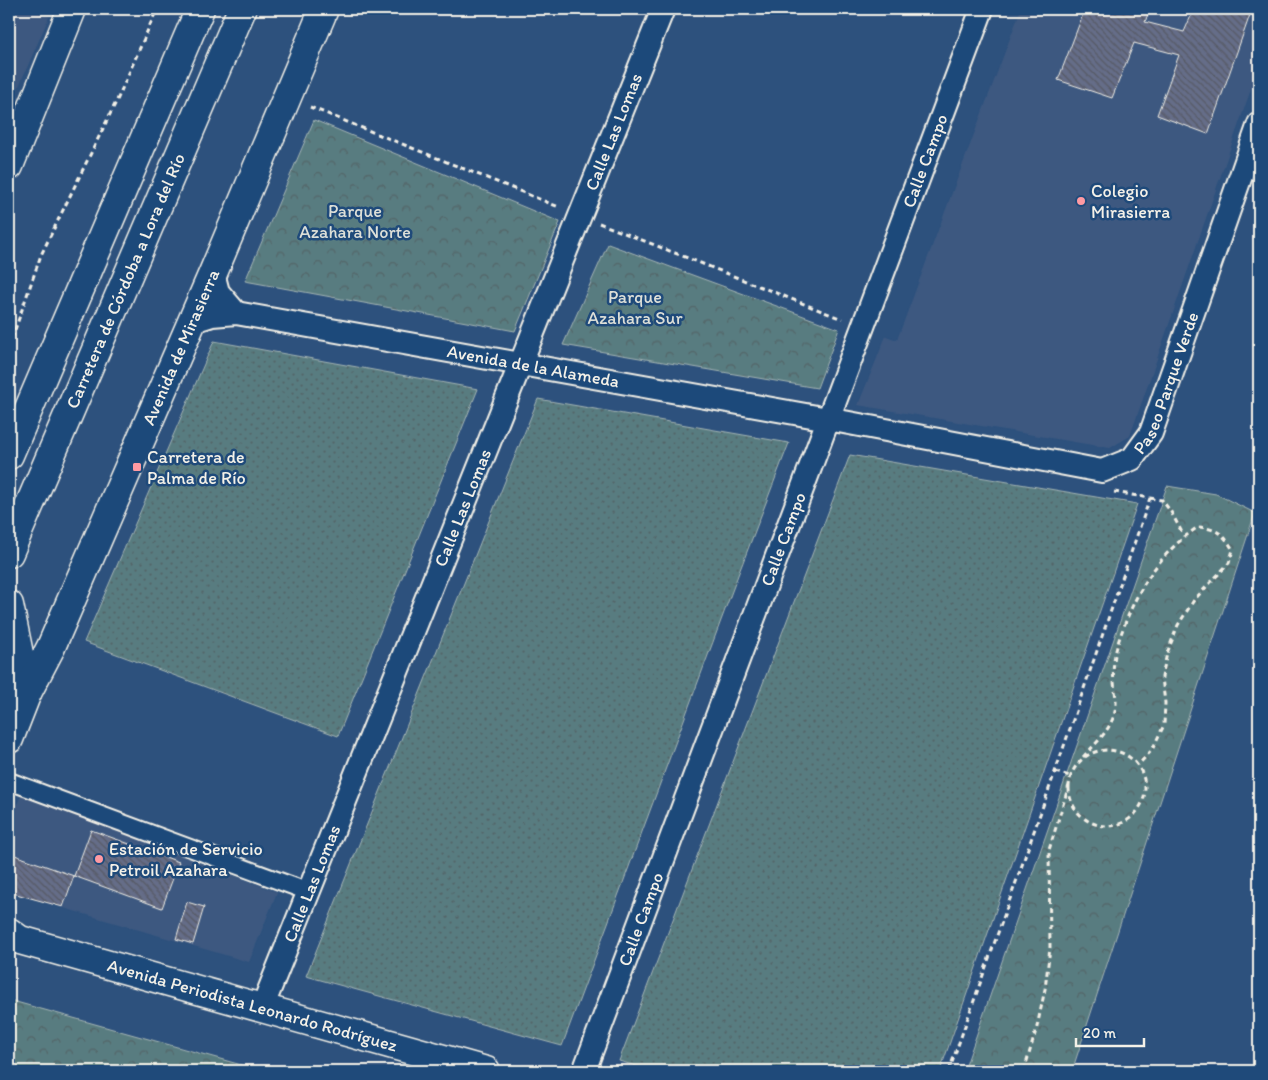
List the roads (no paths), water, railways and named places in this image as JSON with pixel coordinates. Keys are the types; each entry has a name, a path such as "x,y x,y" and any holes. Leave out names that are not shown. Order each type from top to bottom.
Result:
{"street":[{"path":"9,166 72,9"},
{"path":"9,455 200,9"},
{"name":"Carretera de Córdoba a Lora del Río","path":"9,553 242,9"},
{"name":"Avenida de Mirasierra","path":"9,739 27,693 50,647 324,9"},
{"name":"Calle Las Lomas","path":"262,1008 663,9"},
{"name":"Calle Campo","path":"584,1071 982,9"},
{"name":"Paseo Parque Verde","path":"828,419 1102,471 1132,459 1151,432 1259,124"},
{"path":"212,272 218,292 236,313"},
{"name":"Avenida de la Alameda","path":"190,322 212,315 236,313 828,419"},
{"path":"9,605 27,693"},
{"path":"9,781 309,892"},
{"name":"Avenida Periodista Leonardo Rodríguez","path":"12,938 486,1071"}],"place":[{"name":"Colegio Mirasierra","path":"1081,201"},
{"name":"Carretera de Palma de Río","path":"137,467"},
{"name":"Estación de Servicio Petroil Azahara","path":"99,859"}],"park label":[{"name":"Parque Azahara Norte","path":"355,221"},
{"name":"Parque Azahara Sur","path":"635,307"}]}
